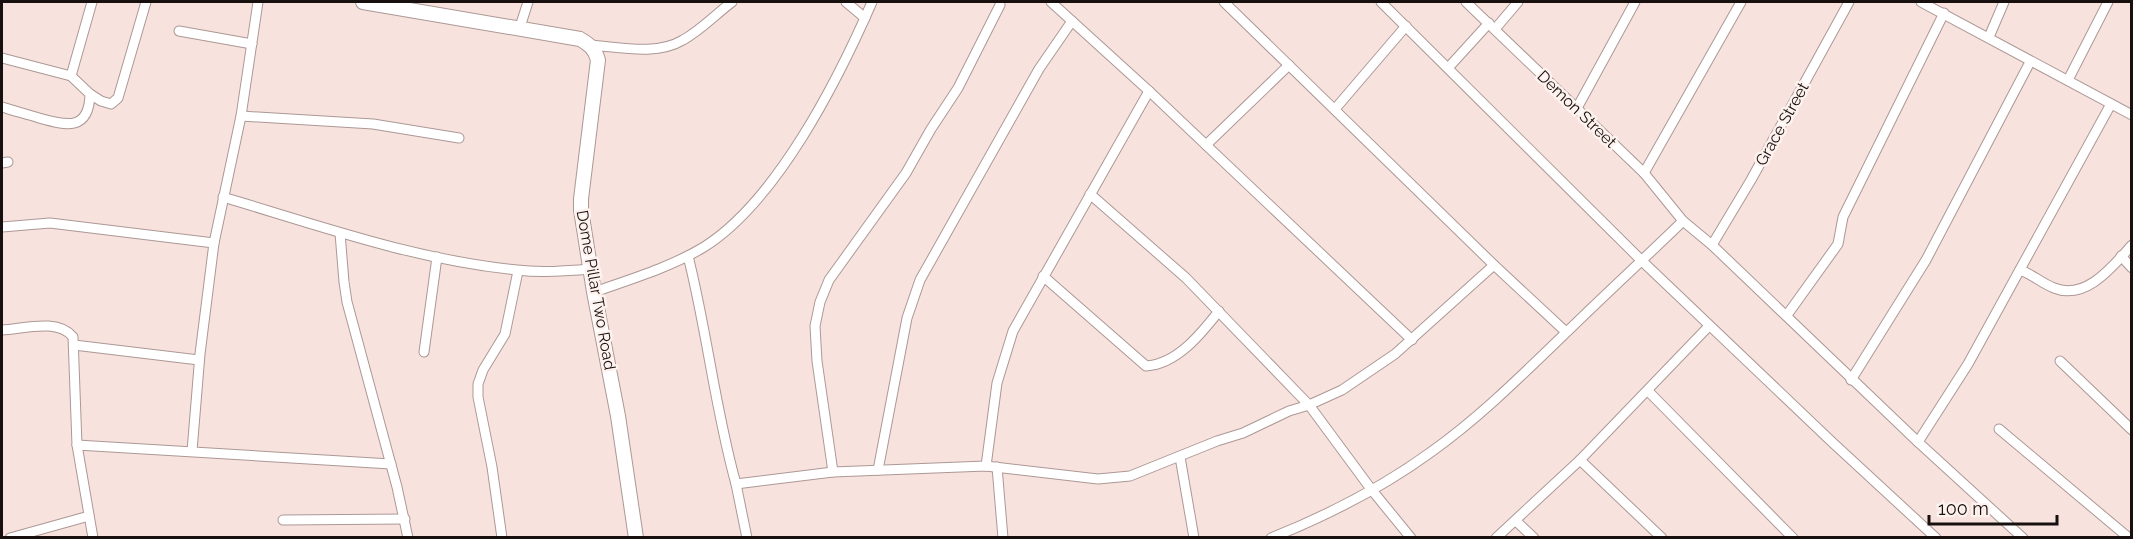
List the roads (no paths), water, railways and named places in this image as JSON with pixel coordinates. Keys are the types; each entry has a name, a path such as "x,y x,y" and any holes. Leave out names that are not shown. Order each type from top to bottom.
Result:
{"street":[{"path":"71,76 92,2"},
{"path":"2,58 71,76 90,94 111,104 118,98 146,2"},
{"path":"192,451 199,360 214,243 241,117 258,2"},
{"path":"363,2 580,39 590,45 653,50 670,47 685,40 732,2"},
{"path":"519,30 528,2"},
{"path":"846,2 864,18"},
{"path":"594,292 688,256 724,231 759,196 782,167 819,106 852,46 872,2"},
{"path":"1051,2 1412,340"},
{"path":"1224,2 1566,332"},
{"path":"1381,2 1709,326 1936,537"},
{"name":"Demon Street","path":"1466,2 1644,173 1683,221 1712,245 1787,315 1851,380 2023,537"},
{"path":"1448,68 1518,2"},
{"path":"1577,108 1635,2"},
{"path":"1644,173 1741,2"},
{"name":"Grace Street","path":"1712,245 1751,180 1849,2"},
{"path":"1921,2 2132,115"},
{"path":"1989,37 2004,2"},
{"path":"2068,80 2108,2"},
{"path":"833,472 817,361 815,326 820,302 829,280 906,173 958,88 1000,5"},
{"path":"1787,315 1838,244 1843,217 1944,13"},
{"path":"878,470 907,318 920,280 1039,69 1072,21"},
{"path":"1335,109 1406,26"},
{"path":"178,31 252,44"},
{"name":"Dome Pillar Two Road","path":"590,45 596,52 598,60 580,199 594,292 618,416 636,537"},
{"path":"1851,380 1926,260 2030,62"},
{"path":"1206,145 1288,65"},
{"path":"986,466 992,409 1003,358 1013,331 1149,92"},
{"path":"2,107 61,124 75,124 84,117 90,105 90,94"},
{"path":"1918,442 1968,364 2110,104"},
{"path":"241,117 373,124 459,138"},
{"path":"1090,194 1186,278 1309,405 1371,489 1411,537"},
{"path":"223,197 340,233 437,257 518,271 558,272 590,269"},
{"path":"1270,537 1289,534 1404,471 1460,430 1497,400 1683,221"},
{"path":"2,227 50,223 214,243"},
{"path":"340,233 347,302 391,464 408,537"},
{"path":"2020,270 2030,273 2056,289 2080,290 2100,278 2132,245"},
{"path":"688,256 699,302 723,436 747,537"},
{"path":"2121,256 2132,268"},
{"path":"424,352 437,257"},
{"path":"736,484 833,472 986,466 1098,479 1130,476 1243,433 1289,411 1342,390 1412,340 1494,265"},
{"path":"502,537 492,467 477,397 478,384 483,370 504,334 518,271"},
{"path":"1043,276 1146,366 1155,365 1187,347 1219,311"},
{"path":"2,330 52,326 63,329 73,337 77,446 93,537"},
{"path":"1496,537 1580,460 1709,326"},
{"path":"74,345 199,360"},
{"path":"2060,361 2132,430"},
{"path":"1648,391 1793,537"},
{"path":"1999,429 2128,537"},
{"path":"77,446 391,464"},
{"path":"1180,457 1194,537"},
{"path":"1580,460 1662,537"},
{"path":"997,467 1003,537"},
{"path":"10,537 89,516"},
{"path":"283,520 405,519"},
{"path":"1516,520 1534,537"}]}
